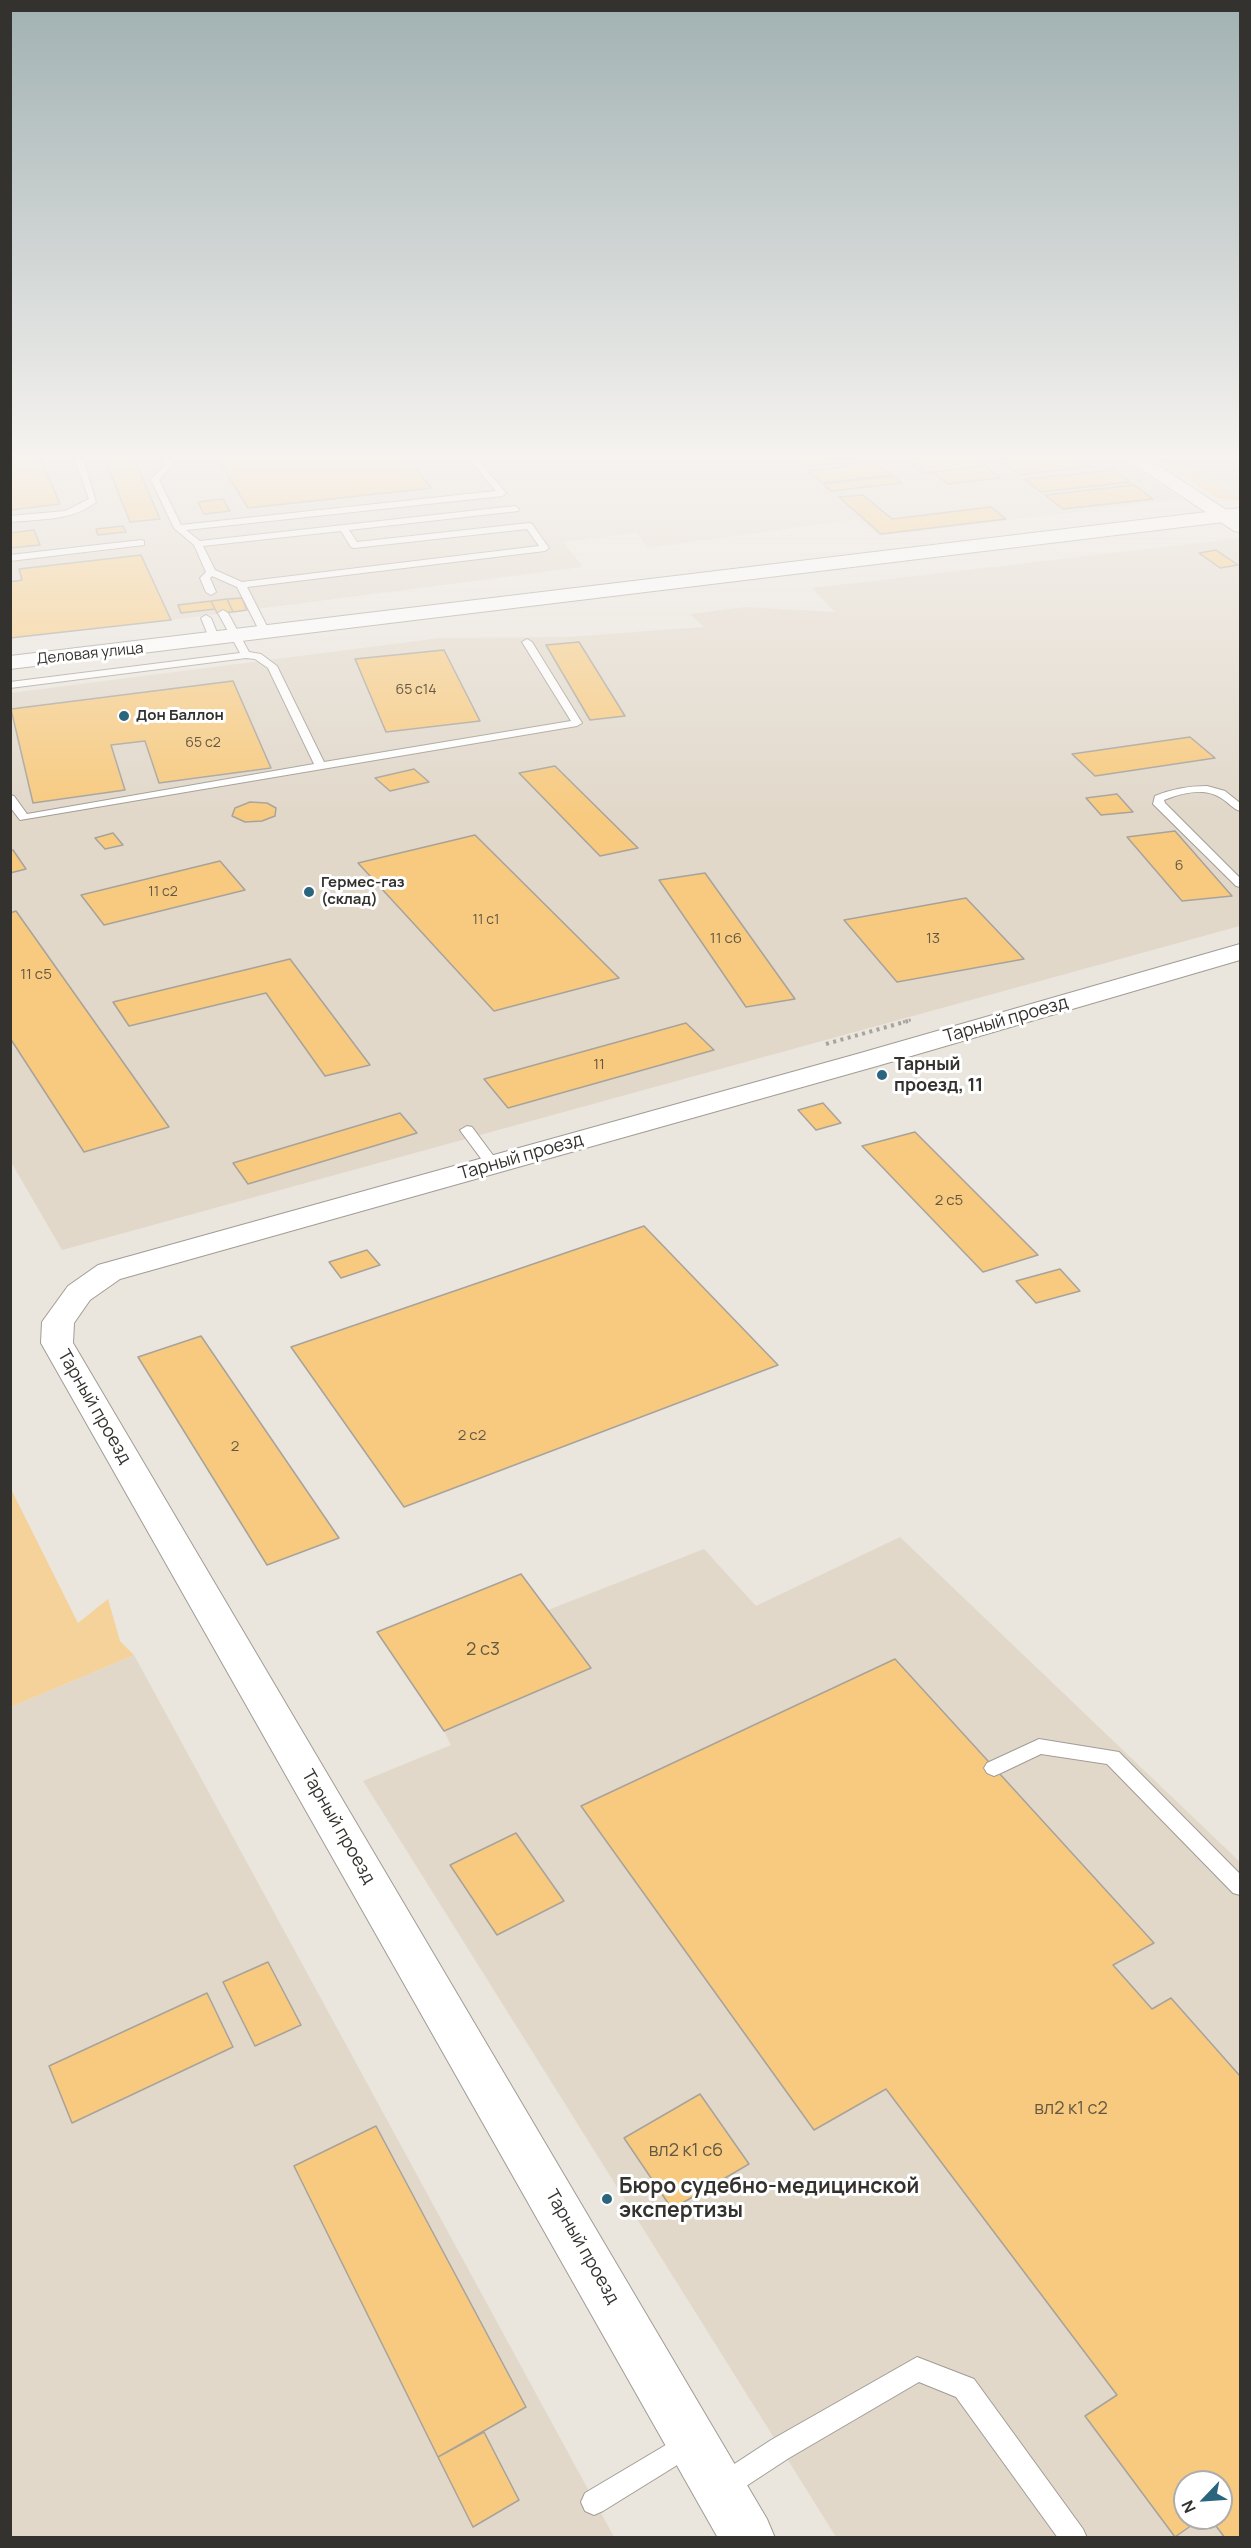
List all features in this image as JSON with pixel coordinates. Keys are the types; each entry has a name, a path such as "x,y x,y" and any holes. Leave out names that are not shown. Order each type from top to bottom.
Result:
{"street":[{"name":"Деловая улица","path":"10,663 236,638 721,578"},
{"name":"Тарный проезд","path":"748,2538 57,1342 58,1322 79,1293 109,1272 494,1165 1240,952"}],"lane":[{"path":"205,578 211,592"},
{"path":"225,578 241,585 299,578"},
{"path":"241,585 266,634"},
{"path":"223,613 246,655"},
{"path":"206,618 215,640"},
{"path":"10,798 24,818 577,723 527,642"},
{"path":"10,686 246,655 258,656 272,666 320,766"},
{"path":"1240,808 1222,794 1212,790 1169,794 1159,798 1159,804 1240,884"},
{"path":"467,1130 494,1165"},
{"path":"994,1768 1039,1746 1112,1757 1240,1887"},
{"path":"720,2488 780,2449 916,2369 965,2388 1074,2538"},
{"path":"594,2502 693,2441"}],"path":[{"path":"819,1046 921,1017"}],"shaded area":[{"path":"11,578 498,578 171,620 11,638"},
{"path":"898,578 1240,578 1240,926 62,1250 11,1162 10,693 440,638 567,637 704,627 690,614 746,607 835,612 812,588"},
{"path":"10,1487 78,1623 108,1599 120,1641 134,1655 11,1707"},
{"path":"900,1537 1240,1862 1240,2537 836,2537 363,1781 451,1745 444,1731 590,1668 548,1610 704,1549 756,1606"},
{"path":"134,1655 614,2537 11,2538 11,1707"}],"building":[{"path":"21,578 152,578 171,620 10,638 10,582 22,580"},
{"path":"242,598 247,610 233,612 227,599"},
{"path":"227,599 233,612 217,613 211,601"},
{"path":"211,601 215,609 181,613 178,605"},
{"path":"579,642 625,716 590,720 546,645"},
{"path":"444,650 480,721 386,732 355,659"},
{"path":"233,681 271,768 159,783 145,741 111,745 125,790 33,803 11,709"},
{"path":"1190,737 1215,758 1095,776 1072,754"},
{"path":"555,766 638,848 600,856 519,773"},
{"path":"414,769 429,782 390,791 375,778"},
{"path":"1117,794 1133,812 1101,815 1086,798"},
{"path":"250,802 267,803 276,808 275,816 262,821 245,822 232,816 235,808"},
{"path":"1175,831 1232,896 1182,901 1127,837"},
{"path":"113,833 123,845 105,849 95,838"},
{"path":"475,835 619,978 494,1011 358,863"},
{"path":"10,850 13,850 26,869 10,873"},
{"path":"220,861 245,890 104,925 81,895"},
{"path":"705,873 795,999 746,1007 659,880"},
{"path":"966,898 1024,959 897,982 844,920"},
{"path":"16,911 169,1127 84,1152 10,1038 10,913"},
{"path":"290,959 370,1065 325,1076 266,993 129,1026 113,1002"},
{"path":"686,1023 714,1050 508,1108 484,1079"},
{"path":"823,1103 841,1123 816,1130 798,1110"},
{"path":"400,1113 417,1133 248,1184 233,1163"},
{"path":"915,1132 1038,1255 983,1272 862,1146"},
{"path":"644,1226 778,1365 404,1507 291,1347"},
{"path":"367,1250 380,1265 341,1278 329,1262"},
{"path":"1060,1269 1080,1291 1036,1303 1016,1281"},
{"path":"201,1336 339,1538 267,1565 138,1357"},
{"path":"521,1574 591,1668 444,1731 377,1632"},
{"path":"895,1659 1154,1943 1113,1965 1152,2009 1171,1998 1240,2076 1240,2538 1225,2538 1219,2530 1233,2530 1233,2470 1173,2470 1173,2530 1185,2530 1175,2537 1085,2416 1117,2395 886,2089 814,2130 581,1806"},
{"path":"516,1833 564,1901 497,1935 450,1865"},
{"path":"268,1962 301,2025 255,2046 223,1982"},
{"path":"207,1993 233,2047 72,2123 49,2066"},
{"path":"700,2094 749,2164 672,2209 624,2138"},
{"path":"376,2126 526,2407 438,2457 294,2166"},
{"path":"484,2432 519,2500 473,2527 438,2457"}],"place":[{"name":"Дон Баллон","path":"124,716"},
{"name":"Гермес-газ (склад)","path":"309,892"},
{"name":"Тарный проезд, 11","path":"882,1075"},
{"name":"Бюро судебно-медицинской экспертизы","path":"607,2199"}]}
